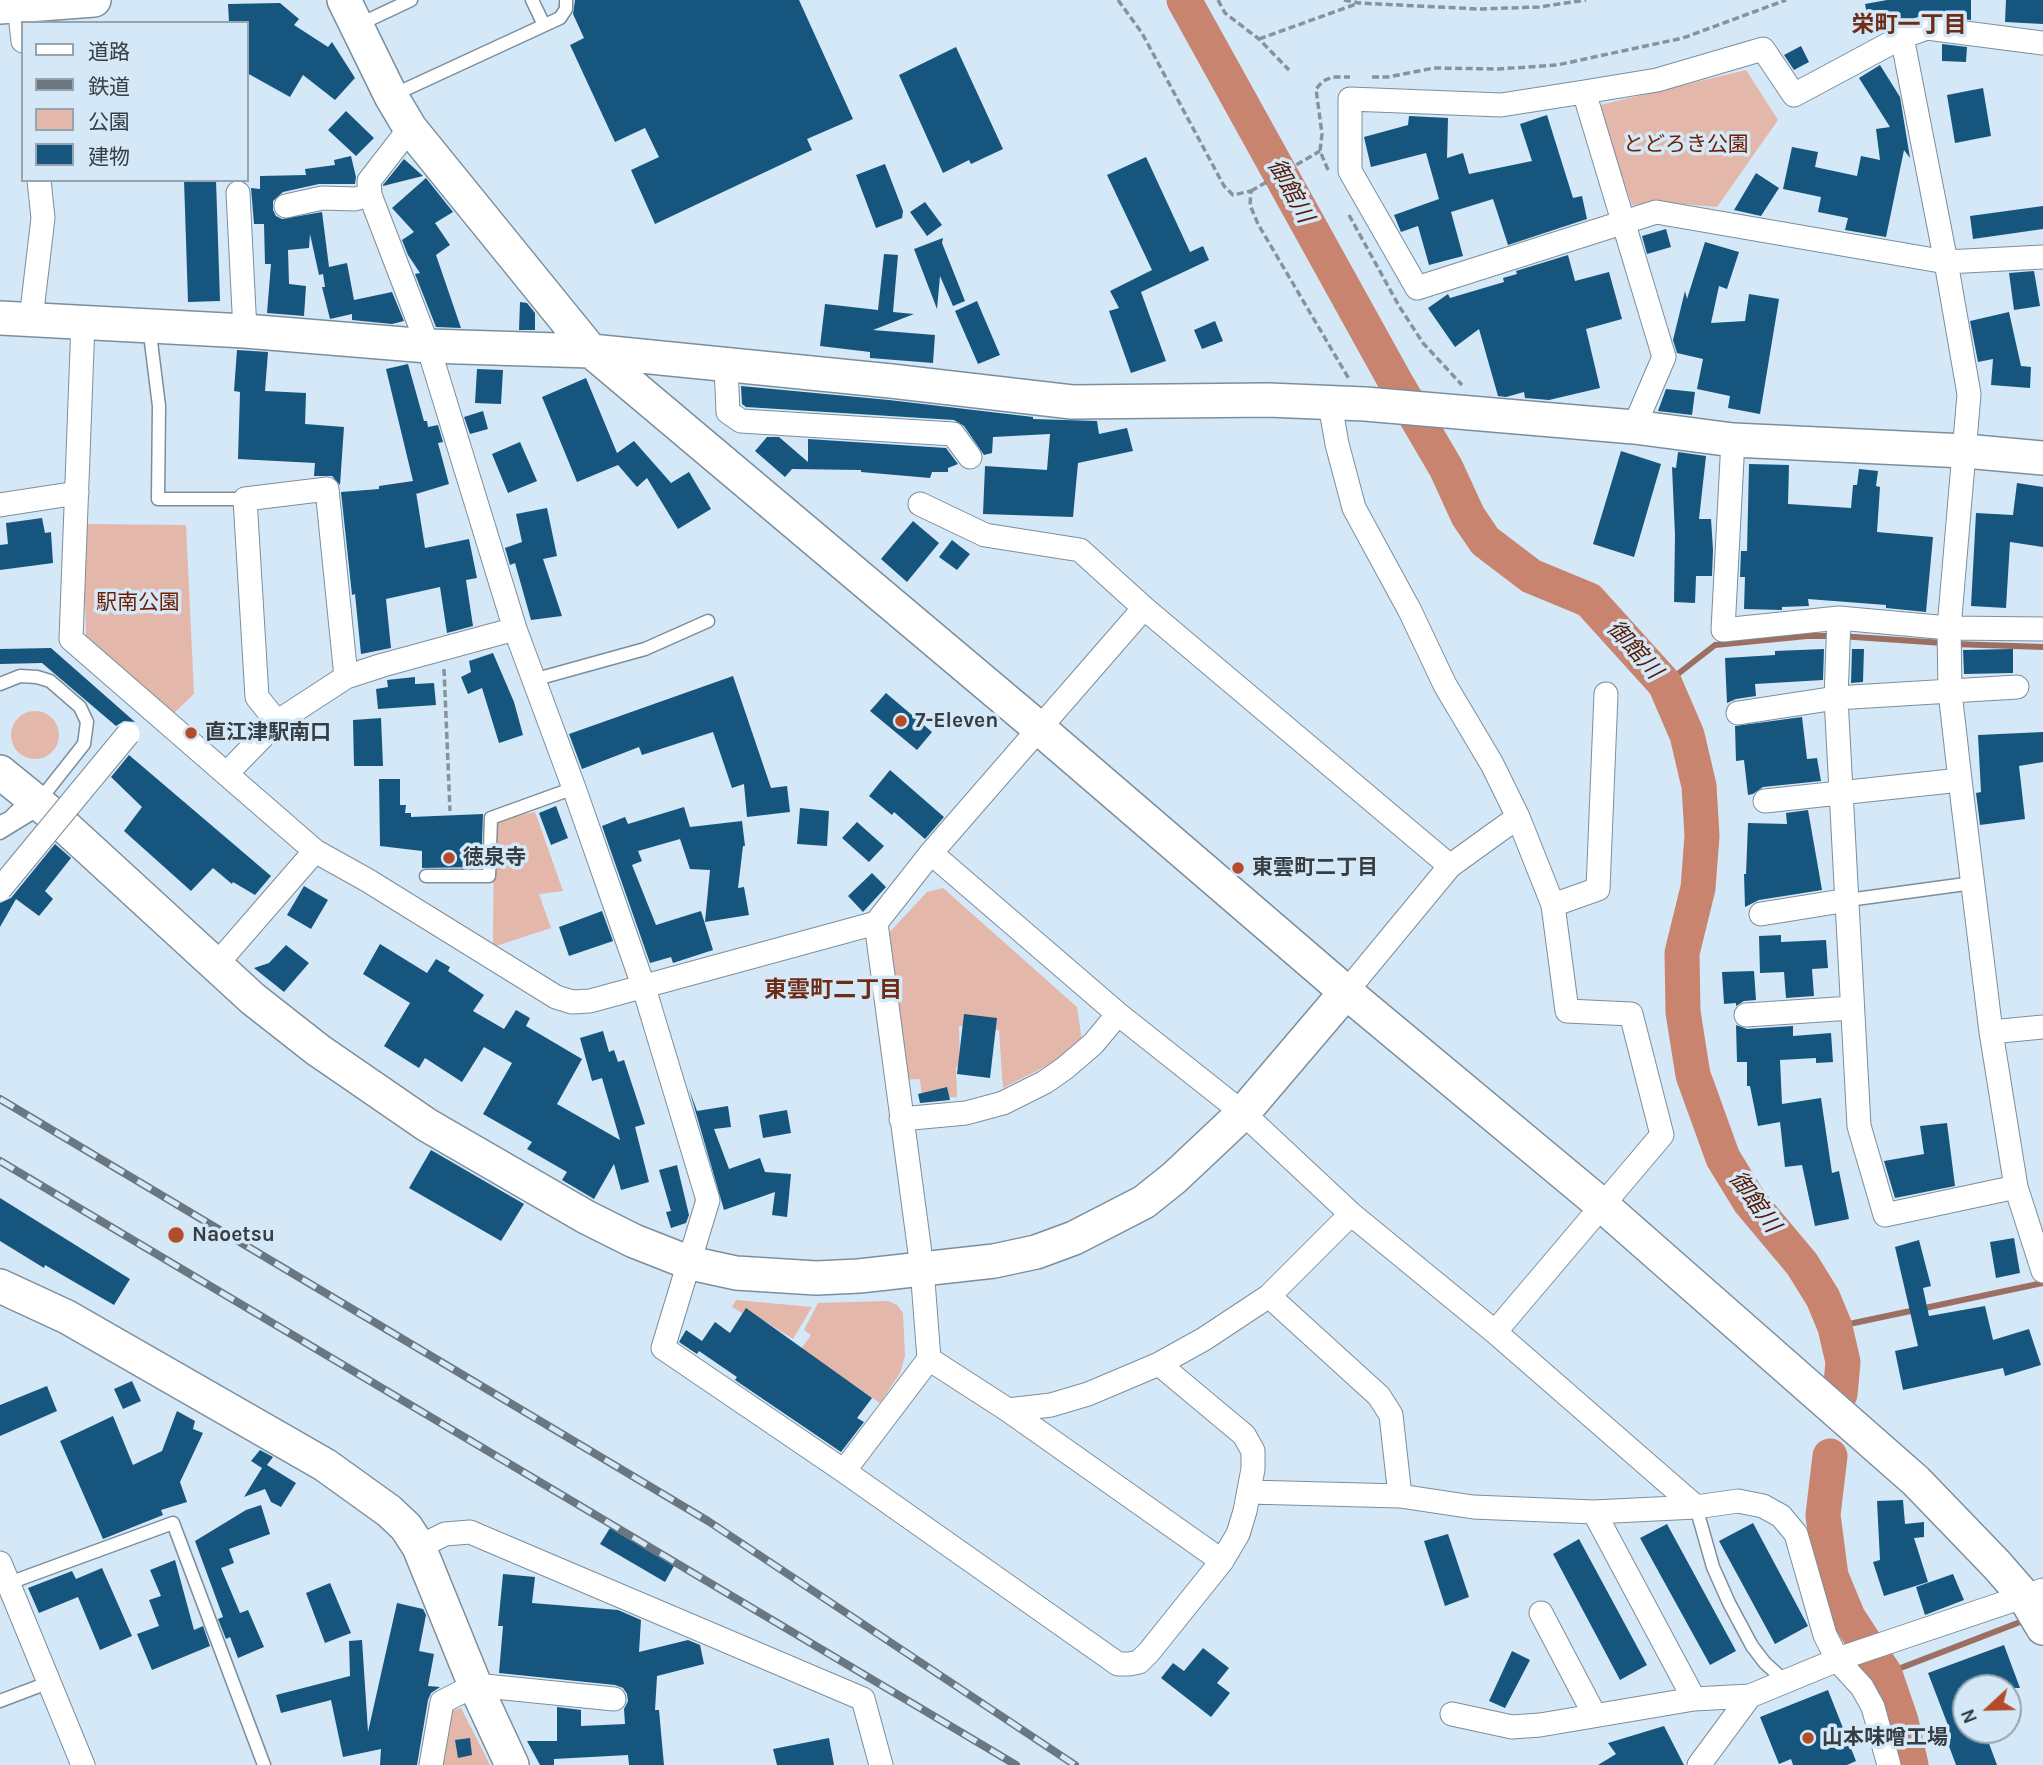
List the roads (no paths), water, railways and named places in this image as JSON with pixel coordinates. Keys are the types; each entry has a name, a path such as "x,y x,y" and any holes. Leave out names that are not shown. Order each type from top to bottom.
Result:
{"street":[{"path":"21,35 11,4 94,0"},
{"path":"351,13 391,96 410,128 591,351 1346,992 1603,1206 1916,1482 2033,1593 2043,1628"},
{"path":"2043,43 1927,28 1902,37 1794,95 1763,49 1657,80 1501,105 1350,99 1350,171 1417,288 1656,212 1947,262 2043,257"},
{"path":"1902,37 1947,262 1969,394 1949,628 1950,692 1991,1032 2016,1187 2043,1271"},
{"path":"1584,92 1664,357 1634,427"},
{"path":"410,128 369,180 370,195 428,346 515,629 644,988 708,1200 663,1348 844,1471 1118,1664 1139,1662 1222,1561 1238,1534 1249,1492 1253,1451 1244,1435 1159,1364"},
{"path":"39,182 43,218 16,318 245,331 428,346 591,351 1072,402 1268,400 1374,406 1634,427 1733,440 1965,451 2043,458"},
{"path":"238,193 245,331"},
{"path":"286,206 322,198 355,199 370,195"},
{"path":"83,323 71,639 315,851 367,880 556,997 572,1002 590,1001 644,988 876,923 931,853 1144,608"},
{"path":"726,366 728,412 741,421 953,434 970,457"},
{"path":"1330,404 1336,444 1354,508 1410,611 1446,685 1493,764 1518,817 1553,905 1567,1011 1631,1014 1662,1135 1495,1332"},
{"path":"1733,440 1723,630 1839,618 1949,628 2043,629"},
{"path":"277,722 257,697 245,499 327,489 346,677"},
{"path":"0,505 77,493"},
{"path":"920,504 985,535 1080,550 1144,608 1450,866"},
{"path":"1839,618 1836,698 1859,1126 1885,1215 2016,1187"},
{"path":"227,774 277,722 346,677 383,664 515,629"},
{"path":"1738,713 1836,698 2017,687"},
{"path":"1553,905 1598,889 1606,694"},
{"path":"0,889 128,734"},
{"path":"0,772 39,803 289,1028 427,1125 586,1217 658,1252 690,1263 736,1273 816,1278 994,1261 1036,1252 1074,1238 1144,1202 1174,1178 1243,1112 1450,866 1518,817"},
{"path":"1765,801 1960,779"},
{"path":"216,965 315,851"},
{"path":"931,853 1118,1014 1243,1112 1351,1214 1495,1332 1696,1507"},
{"path":"1761,914 1848,900"},
{"path":"844,1471 929,1359 922,1269 876,923"},
{"path":"1746,1015 1852,1008"},
{"path":"901,1119 966,1113 1003,1103 1066,1068 1093,1044 1118,1014"},
{"path":"1991,1032 2043,1027"},
{"path":"1008,1410 1051,1405 1088,1394 1159,1364 1204,1339 1269,1296 1351,1214"},
{"path":"0,1286 67,1317 326,1465 389,1511 406,1527 419,1547 475,1685 512,1765"},
{"path":"1269,1296 1379,1396 1391,1415 1400,1496"},
{"path":"929,1359 1008,1410 1222,1561"},
{"path":"1249,1492 1400,1496 1474,1507 1594,1512 1738,1502 1763,1506 1781,1516 1796,1534 1825,1635 1873,1707 1889,1765"},
{"path":"1594,1512 1694,1699"},
{"path":"419,1547 445,1534 470,1532 863,1699 881,1765"},
{"path":"5,1573 83,1765"},
{"path":"1452,1714 1512,1727 1540,1725 1694,1699 1750,1696 1905,1636 2033,1593"},
{"path":"1541,1613 1594,1714"},
{"path":"430,1765 442,1702 475,1685 614,1699"},
{"path":"1699,1765 1750,1696"}],"lane":[{"path":"351,13 411,0"},
{"path":"532,0 544,26"},
{"path":"391,96 560,18 566,9 566,0"},
{"path":"149,325 159,406 158,499 245,499"},
{"path":"533,680 645,649 708,621"},
{"path":"0,684 20,676 50,681 79,707 87,722 84,744 31,814 0,833"},
{"path":"426,876 489,876 491,818 574,789"},
{"path":"0,822 39,803"},
{"path":"1848,900 1973,883"},
{"path":"1696,1507 1713,1567 1729,1603 1752,1646 1765,1663 1785,1681"},
{"path":"5,1573 173,1523 264,1765"},
{"path":"0,1701 50,1682"}],"waterway":[{"name":"御館川","path":"1184,0 1446,468 1468,516 1485,541 1531,576 1589,600 1665,684 1687,735 1699,786 1702,836 1698,888 1682,953 1683,1012 1693,1075 1723,1158 1750,1202 1802,1264 1823,1298 1835,1327 1843,1362 1840,1394"},
{"path":"1665,684 1715,645 1807,636 1943,643"},
{"path":"1954,644 2043,647"},
{"path":"1835,1327 2043,1283"},
{"name":"御館川","path":"1830,1456 1823,1515 1831,1576 1848,1617 1885,1674 1901,1721 1911,1765"},
{"path":"1885,1674 2028,1619"}],"railway":[{"path":"0,1099 708,1521 1075,1765"},
{"path":"0,1161 1016,1765"}],"place":[{"name":"7-Eleven","path":"901,721"},
{"name":"直江津駅南口","path":"191,733"},
{"name":"徳泉寺","path":"449,858"},
{"name":"東雲町二丁目","path":"1238,868"},
{"name":"Naoetsu","path":"176,1235"},
{"name":"山本味噌工場","path":"1808,1738"}],"district":[{"name":"栄町一丁目","path":"1909,25"},
{"name":"東雲町二丁目","path":"833,990"}],"park label":[{"name":"とどろき公園","path":"1686,145"},
{"name":"駅南公園","path":"138,603"}]}
